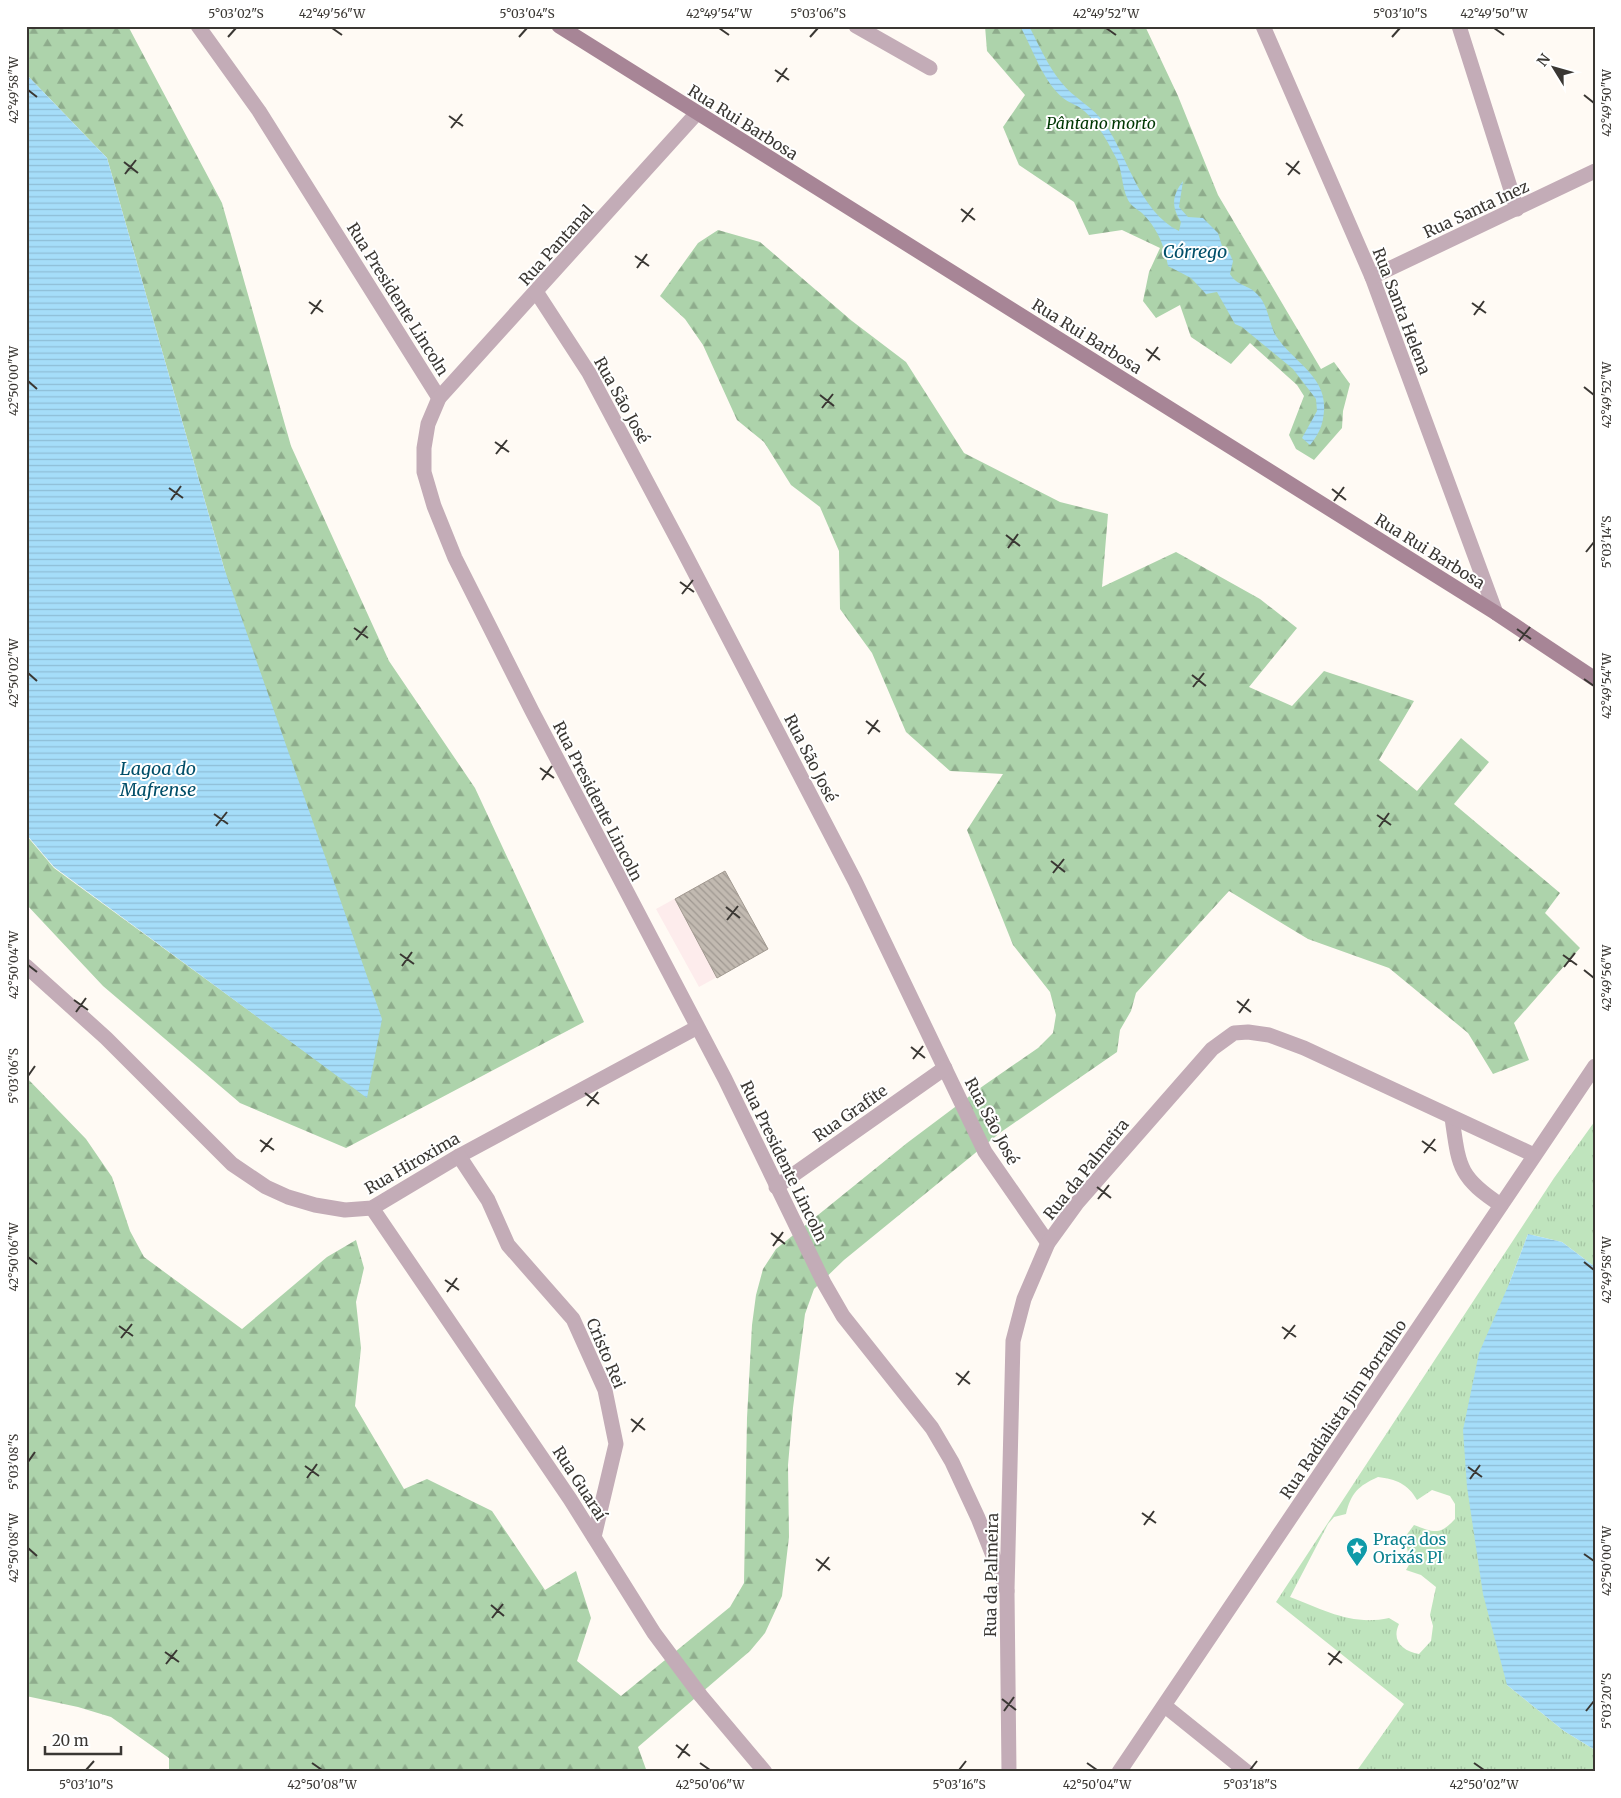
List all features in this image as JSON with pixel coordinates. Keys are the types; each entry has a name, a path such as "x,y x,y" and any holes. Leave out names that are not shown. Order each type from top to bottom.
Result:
{"street":[{"name":"Rua Presidente Lincoln","path":"198,26 259,111 439,398 428,424 424,448 424,472 434,506 455,558 724,1079 824,1283 843,1316 932,1428 952,1462 1007,1591"},
{"name":"Rua Rui Barbosa","path":"559,26 1496,613 1595,679"},
{"path":"856,26 930,68"},
{"name":"Rua Santa Helena","path":"1263,26 1372,277 1496,613"},
{"path":"1459,26 1518,209"},
{"name":"Rua Pantanal","path":"439,398 537,292 697,113"},
{"name":"Rua Santa Inez","path":"1372,277 1595,171"},
{"name":"Rua São José","path":"537,292 589,373 684,550 855,882 985,1152 1048,1243"},
{"name":"Rua Hiroxima","path":"26,966 106,1038 232,1164 266,1187 297,1199 345,1210 372,1208 459,1156 696,1028"},
{"name":"Rua da Palmeira","path":"1009,1772 1007,1591 1013,1341 1024,1299 1048,1243 1077,1203 1186,1077 1212,1049 1234,1033 1248,1032 1269,1035 1304,1048 1534,1155"},
{"name":"Rua Radialista Jim Borralho","path":"1120,1772 1595,1066"},
{"name":"Rua Grafite","path":"776,1187 945,1068"},
{"path":"1452,1118 1456,1150 1464,1173 1476,1189 1501,1205"},
{"name":"Cristo Rei","path":"459,1156 488,1200 508,1245 573,1319 605,1390 616,1444 594,1537"},
{"name":"Rua Guaraí","path":"372,1208 570,1499 654,1633 701,1696 765,1772"},
{"path":"1164,1706 1247,1772"}],"shaded area":[{"path":"725,871 768,949 699,987 656,909"}],"green space":[{"path":"26,26 128,26 222,203 291,446 389,661 475,788 584,1022 346,1148 240,1103 103,986 26,904 26,835 54,868 367,1097 224,568 107,158 26,74"},
{"name":"Pântano morto","path":"985,26 1145,26 1178,96 1218,195 1321,369 1334,362 1350,384 1343,411 1342,428 1314,460 1296,449 1289,435 1304,396 1297,385 1250,343 1231,364 1191,337 1180,305 1156,318 1143,301 1149,272 1160,248 1122,230 1089,235 1074,202 1019,165 1003,127 1025,95 987,51"},
{"path":"718,230 760,242 852,321 906,362 964,453 1060,502 1108,514 1102,587 1176,552 1260,599 1297,628 1249,687 1292,706 1324,671 1414,701 1379,760 1417,791 1461,738 1489,762 1454,804 1560,893 1545,913 1580,948 1514,1023 1529,1060 1493,1074 1468,1033 1389,968 1308,939 1229,891 1136,993 1131,1011 1120,1030 1117,1052 1001,1132 844,1260 814,1289 805,1314 793,1408 788,1465 789,1537 782,1596 765,1633 750,1651 638,1747 647,1772 169,1772 169,1758 111,1717 78,1707 26,1696 26,1077 86,1139 112,1177 130,1231 144,1257 242,1329 327,1257 356,1240 364,1268 356,1302 361,1348 355,1406 404,1489 427,1479 492,1511 545,1590 576,1571 591,1618 577,1661 621,1696 730,1607 744,1583 747,1418 752,1325 756,1295 763,1269 776,1249 907,1143 983,1086 1038,1048 1053,1033 1056,1015 1050,992 1013,945 967,830 1003,774 950,771 906,732 872,653 840,609 839,551 820,507 791,485 764,442 737,420 703,345 685,319 660,296 698,243"},
{"path":"1595,1121 1595,1267 1562,1242 1528,1234 1509,1284 1507,1685 1564,1731 1595,1750 1595,1772 1356,1772 1404,1704 1276,1602 1554,1178","holes":["1378,1477 1401,1483 1410,1490 1417,1500 1432,1490 1450,1496 1455,1504 1455,1519 1445,1528 1432,1531 1414,1525 1405,1537 1410,1563 1406,1570 1421,1575 1436,1587 1430,1615 1433,1626 1431,1641 1419,1654 1413,1653 1400,1644 1396,1635 1399,1624 1389,1618 1376,1620 1350,1618 1290,1597 1328,1524 1334,1517 1346,1514 1353,1495 1360,1487"]}],"water":[{"name":"Córrego","path":"1020,26 1029,26 1047,62 1061,82 1105,124 1144,198 1154,211 1165,222 1179,231 1181,222 1174,206 1174,201 1183,181 1179,207 1188,217 1203,218 1218,233 1222,246 1229,252 1233,261 1230,274 1236,281 1254,291 1261,298 1276,336 1308,370 1320,388 1323,399 1323,421 1310,445 1302,438 1317,411 1316,399 1293,369 1242,327 1235,324 1217,292 1206,294 1191,278 1168,266 1156,231 1148,219 1132,206 1128,200 1118,161 1104,136 1085,112 1063,98 1049,82"},
{"name":"Lagoa do Mafrense","path":"26,74 107,158 224,568 382,1019 367,1098 54,867 26,834"},
{"path":"1528,1234 1562,1242 1595,1267 1595,1750 1564,1731 1507,1685 1483,1594 1467,1487 1463,1430 1479,1353"}],"building":[{"path":"725,871 768,949 717,978 675,899"}],"place":[{"name":"Praça dos Orixás PI","path":"1357,1567"}]}
